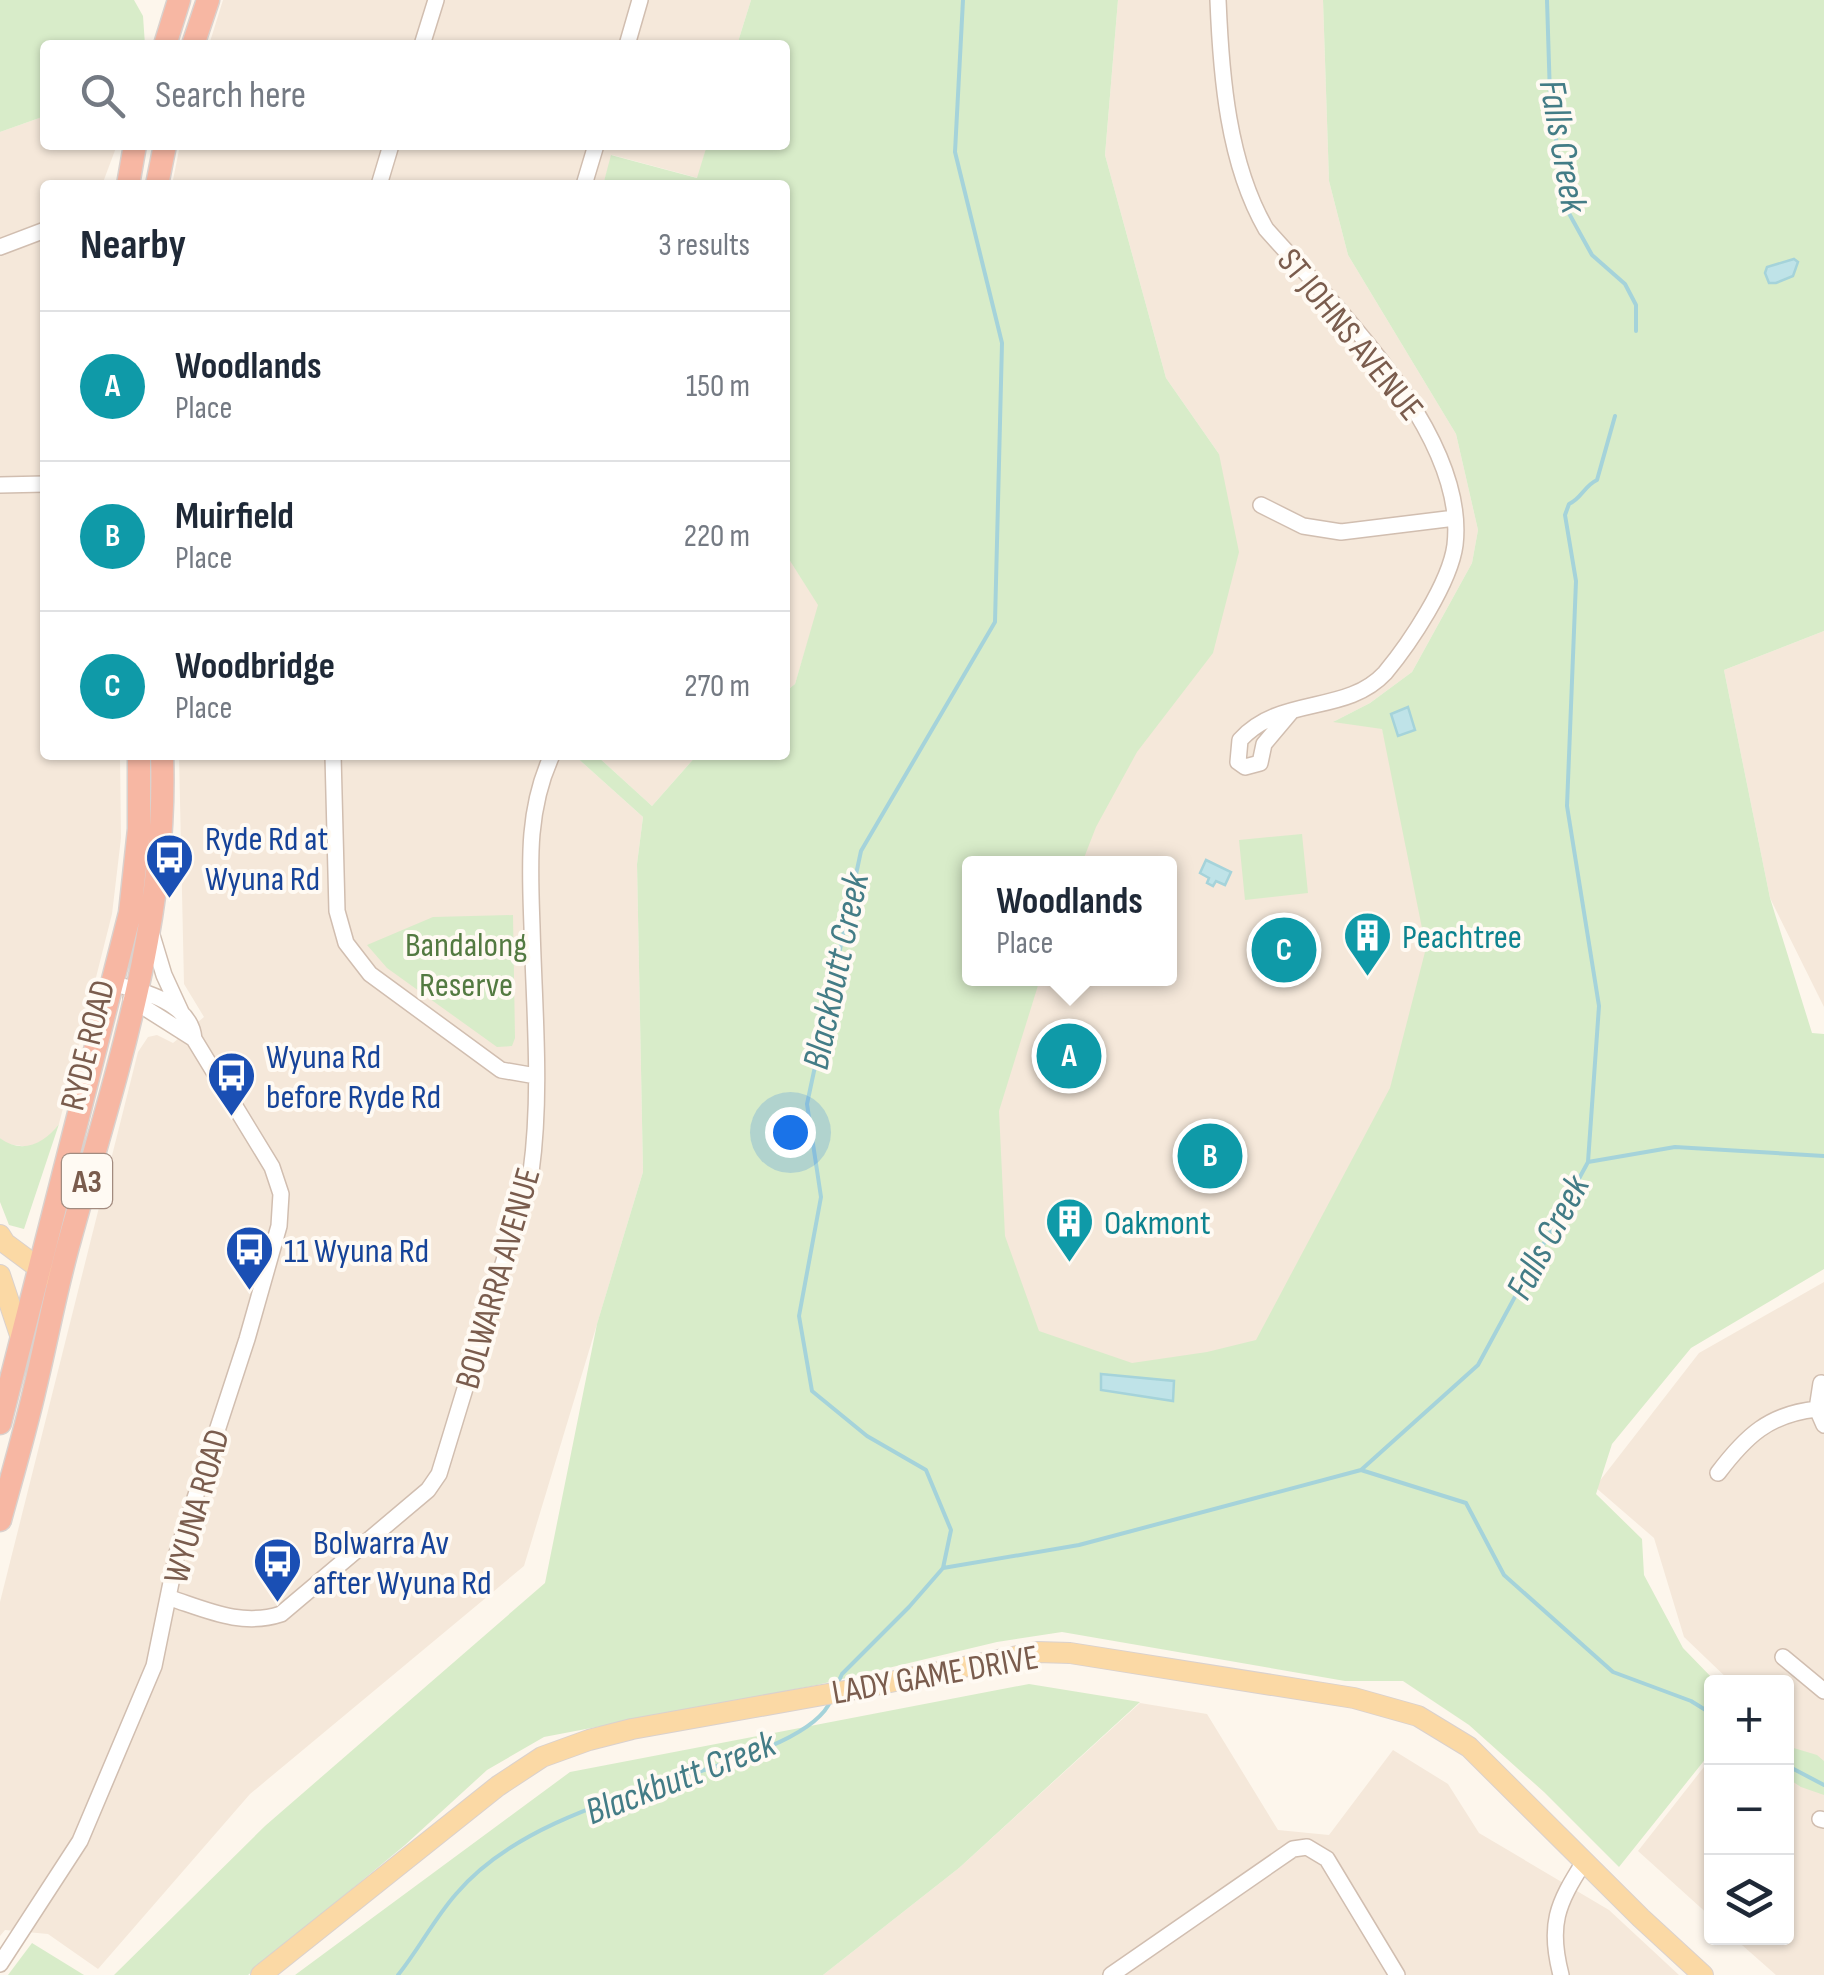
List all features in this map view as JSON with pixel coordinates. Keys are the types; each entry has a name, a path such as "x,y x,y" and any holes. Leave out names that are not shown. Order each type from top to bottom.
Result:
{"highway":[{"path":"165,40 175,1"},
{"path":"196,40 206,5"},
{"path":"129,180 134,150"},
{"path":"158,180 163,150"},
{"name":"RYDE ROAD","path":"0,1520 35,1392 44,1276 130,914 140,829 139,760"},
{"name":"RYDE ROAD","path":"0,1423 22,1338 136,996 151,932 161,855 162,760"}],"main road":[{"path":"0,1235 44,1276"},
{"path":"0,1255 44,1276"},
{"path":"0,1275 22,1338"},
{"name":"LADY GAME DRIVE","path":"261,1975 498,1786 542,1757 632,1729 1037,1652 1132,1662 1388,1705 1418,1716 1469,1747 1703,1975"}],"street":[{"path":"424,40 436,0"},
{"path":"628,40 640,0"},
{"name":"ST JOHNS AVENUE","path":"1218,0 1233,148 1250,202 1266,228 1393,375 1411,402 1443,468 1455,518 1455,544 1444,580 1386,672 1364,690 1292,712"},
{"path":"175,1 206,5"},
{"path":"380,180 390,150"},
{"path":"586,180 594,150"},
{"path":"0,247 40,232"},
{"path":"0,485 40,484"},
{"path":"1261,504 1290,521 1329,531 1455,518"},
{"path":"334,760 338,911 346,943 370,974 501,1070 536,1076"},
{"name":"BOLWARRA AVENUE","path":"170,1598 240,1620 281,1614 428,1490 440,1474 532,1172 536,1076 530,837 535,800 550,760"},
{"name":"WYUNA ROAD","path":"151,932 164,975 193,1028 194,1039"},
{"name":"WYUNA ROAD","path":"0,1964 80,1841 154,1666 177,1553 247,1339 281,1210 278,1180 272,1167 194,1039 114,984"},
{"name":"WYUNA ROAD","path":"136,996 181,1012"},
{"path":"1718,1473 1756,1429 1799,1411 1821,1417 1821,1383"},
{"path":"1783,1657 1824,1691"},
{"path":"1112,1975 1293,1849 1307,1847 1327,1859 1398,1975"},
{"path":"1560,1975 1553,1930 1565,1892 1584,1862"}],"shaded area":[{"path":"223,0 751,0 739,40 211,40"},
{"path":"1118,0 1323,0 1329,181 1348,255 1456,434 1478,530 1472,563 1412,672 1370,703 1335,721 1382,728 1436,952 1425,1033 1263,1379 1037,1419 959,1281 978,986 1177,986 1177,856 1019,856 1219,454 1166,378 1105,155"},
{"path":"40,118 40,150 115,150 104,180 40,180 40,760 120,760 121,838 112,914 59,1124 48,1138 29,1147 7,1144 0,1138 0,132"},
{"path":"179,150 706,150 698,178 612,155 604,180 173,180"},
{"path":"790,561 819,605 795,684 790,688"},
{"path":"1824,631 1824,1007 1770,898 1724,670"},
{"path":"179,760 580,760 643,817 637,864 643,1172 524,1566 250,1794 98,1969 48,1934 5,1930 0,1936 0,1602 138,1052 148,1037 157,1035 173,1043 204,1017 184,984"},
{"path":"601,760 693,760 652,806"},
{"path":"1824,1282 1824,1975 1776,1975 1742,1945 1794,1945 1794,1675 1724,1675 1684,1637 1654,1538 1595,1487 1699,1353"},
{"path":"1140,1703 1207,1714 1278,1830 1329,1835 1393,1750 1448,1784 1479,1833 1609,1910 1679,1975 823,1975 959,1868"},
{"path":"1704,1767 1704,1911 1638,1851"}],"green space":[{"path":"0,0 134,0 143,16 145,40 40,40 40,118 0,132"},
{"path":"751,0 1118,0 1105,155 1166,378 1219,454 1239,552 1213,653 1137,752 1085,856 962,856 962,986 1038,986 999,1111 1005,1236 1039,1331 1132,1363 1256,1340 1390,1088 1426,948 1382,729 1333,722 1370,703 1412,672 1472,563 1478,530 1456,434 1348,255 1329,181 1323,0 1824,0 1824,631 1724,670 1770,898 1812,1033 1824,1034 1824,1269 1691,1348 1612,1444 1596,1494 1642,1539 1644,1575 1683,1648 1709,1675 1704,1675 1704,1761 1619,1867 1469,1725 1403,1681 1345,1681 1062,1632 997,1642 817,1685 544,1737 487,1770 405,1845 248,1975 114,1975 265,1826 545,1583 597,1324 643,1172 637,864 643,817 580,760 601,760 652,806 693,760 790,760 790,688 795,684 818,605 790,561 790,180 604,180 611,155 697,178 705,150 790,150 790,40 739,40"},
{"path":"1302,834 1308,893 1245,900 1239,840"},
{"name":"Bandalong Reserve","path":"513,915 512,1046 497,1047 387,968 367,945 433,917"},
{"path":"59,1124 24,1229 9,1225 0,1202 0,1138 25,1146 47,1137"},
{"path":"1029,1684 1140,1702 959,1868 823,1975 295,1975 570,1772"},
{"path":"1794,1748 1824,1761 1824,1795 1794,1782"},
{"path":"32,1943 84,1975 8,1975"}],"water":[{"path":"1794,259 1798,262 1793,276 1769,283 1767,267"},
{"path":"1408,707 1415,730 1398,736 1391,714"},
{"path":"1206,860 1231,872 1225,885 1207,883 1209,878 1200,873"},
{"path":"1101,1374 1174,1381 1173,1401 1101,1390"}],"waterway":[{"name":"Blackbutt Creek","path":"836,1687 842,1674 943,1568 951,1530 926,1470 867,1436 812,1391 799,1316 821,1197 807,1104 861,851 995,622 1002,343 955,152 963,0"},
{"name":"Falls Creek","path":"1547,0 1550,96 1566,208 1592,255 1625,284 1636,305 1636,331"},
{"name":"Falls Creek","path":"943,1568 1079,1545 1361,1470 1478,1365 1588,1162 1599,1006 1567,806 1576,581 1565,515 1569,504 1597,480 1615,416"},
{"path":"1588,1162 1675,1147 1824,1156"},
{"path":"1361,1470 1466,1503 1504,1575 1613,1672 1704,1709"},
{"name":"Blackbutt Creek","path":"398,1975 456,1894 508,1849 572,1816 776,1744 810,1724 831,1700"},
{"path":"1794,1769 1824,1785"}],"place":[{"name":"Ryde Rd at Wyuna Rd","path":"170,900"},
{"name":"Woodbridge","path":"1284,950"},
{"name":"Peachtree","path":"1367,978"},
{"name":"Woodlands","path":"1069,1056"},
{"name":"Wyuna Rd before Ryde Rd","path":"231,1118"},
{"name":"Muirfield","path":"1210,1156"},
{"name":"Oakmont","path":"1069,1264"},
{"name":"11 Wyuna Rd","path":"249,1292"},
{"name":"Bolwarra Av after Wyuna Rd","path":"278,1604"}]}
